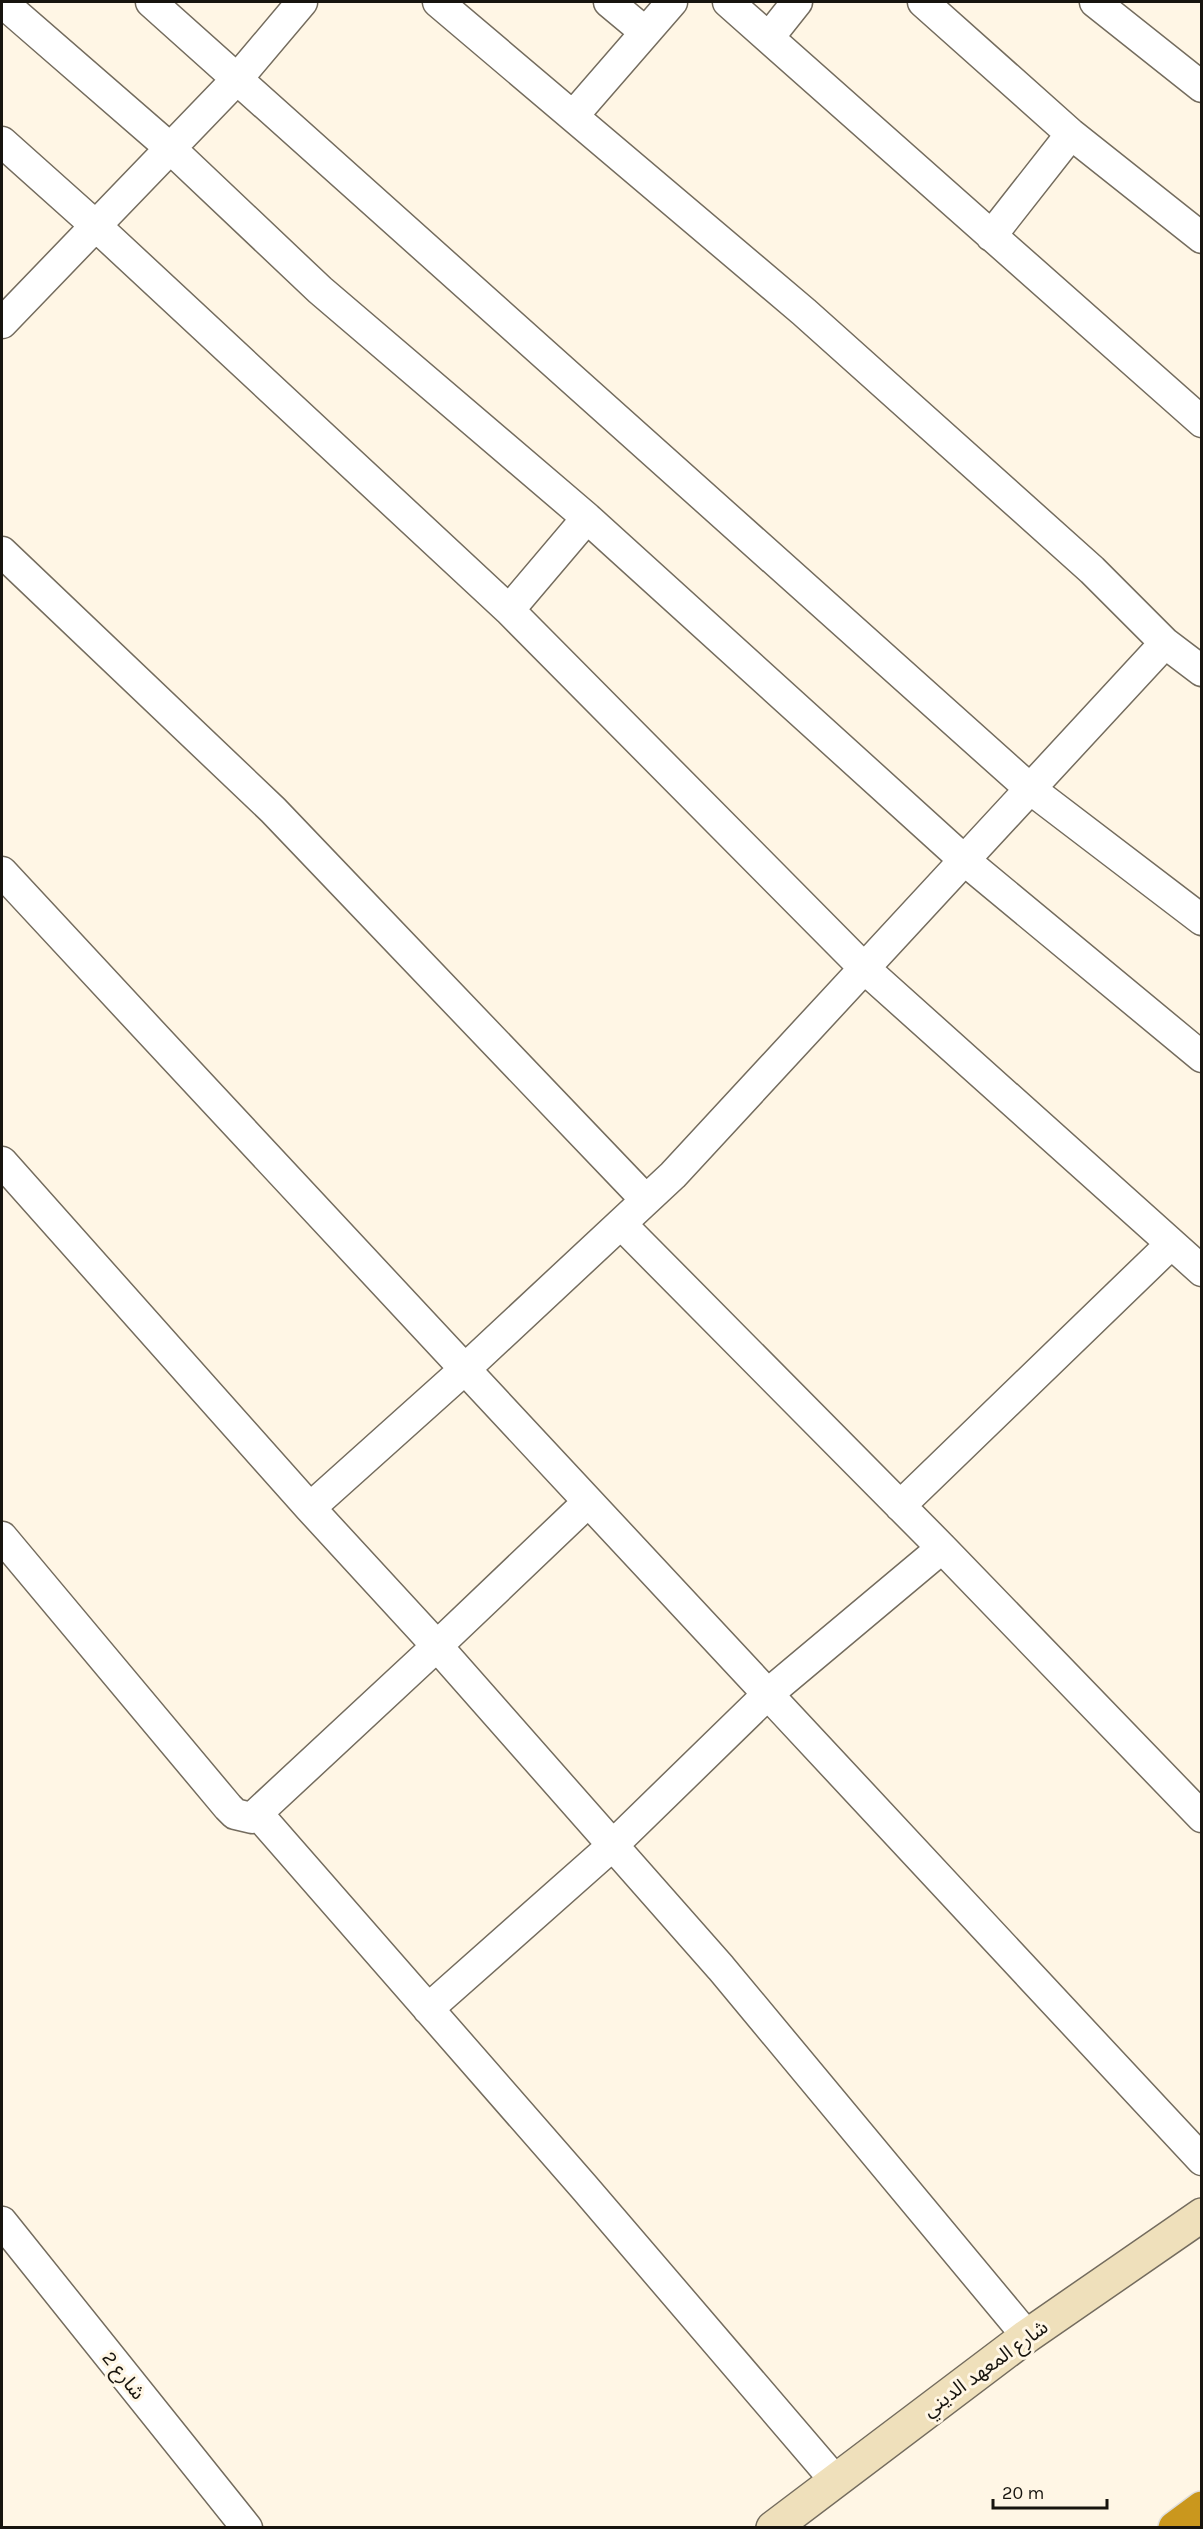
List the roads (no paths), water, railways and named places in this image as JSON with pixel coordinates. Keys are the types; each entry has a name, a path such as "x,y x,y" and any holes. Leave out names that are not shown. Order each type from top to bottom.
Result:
{"highway":[{"path":"1175,2528 1202,2508"}],"street":[{"path":"2,2 170,148 320,290 587,518 963,859 1202,1057"},
{"path":"151,2 1029,788 1202,920"},
{"path":"2,323 238,78 302,2"},
{"path":"438,2 822,327 1092,570 1165,643 1202,670"},
{"path":"609,2 645,32"},
{"path":"573,116 672,2"},
{"path":"728,2 770,36 991,236 1202,422"},
{"path":"770,36 797,2"},
{"path":"923,2 1071,134 1202,238"},
{"path":"1095,2 1202,87"},
{"path":"991,236 1071,134"},
{"path":"2,142 96,226 509,610 864,968 1202,1271"},
{"path":"509,610 587,518"},
{"path":"2,552 273,810 646,1200"},
{"path":"310,1508 465,1370 673,1175 1165,643"},
{"path":"2,872 587,1503 769,1693 1202,2160"},
{"path":"2,1162 310,1508 437,1646 721,1968 1027,2337"},
{"path":"621,1224 942,1548 1202,1816"},
{"path":"900,1506 1171,1244"},
{"path":"2,1537 235,1814 252,1818 587,1503"},
{"path":"428,2009 612,1846 769,1693 942,1548"},
{"path":"258,1814 834,2479"},
{"name":"شارع المعهد الديني","path":"773,2528 834,2479 1027,2337 1202,2215"},
{"name":"شارع 2","path":"2,2223 246,2528"}]}
